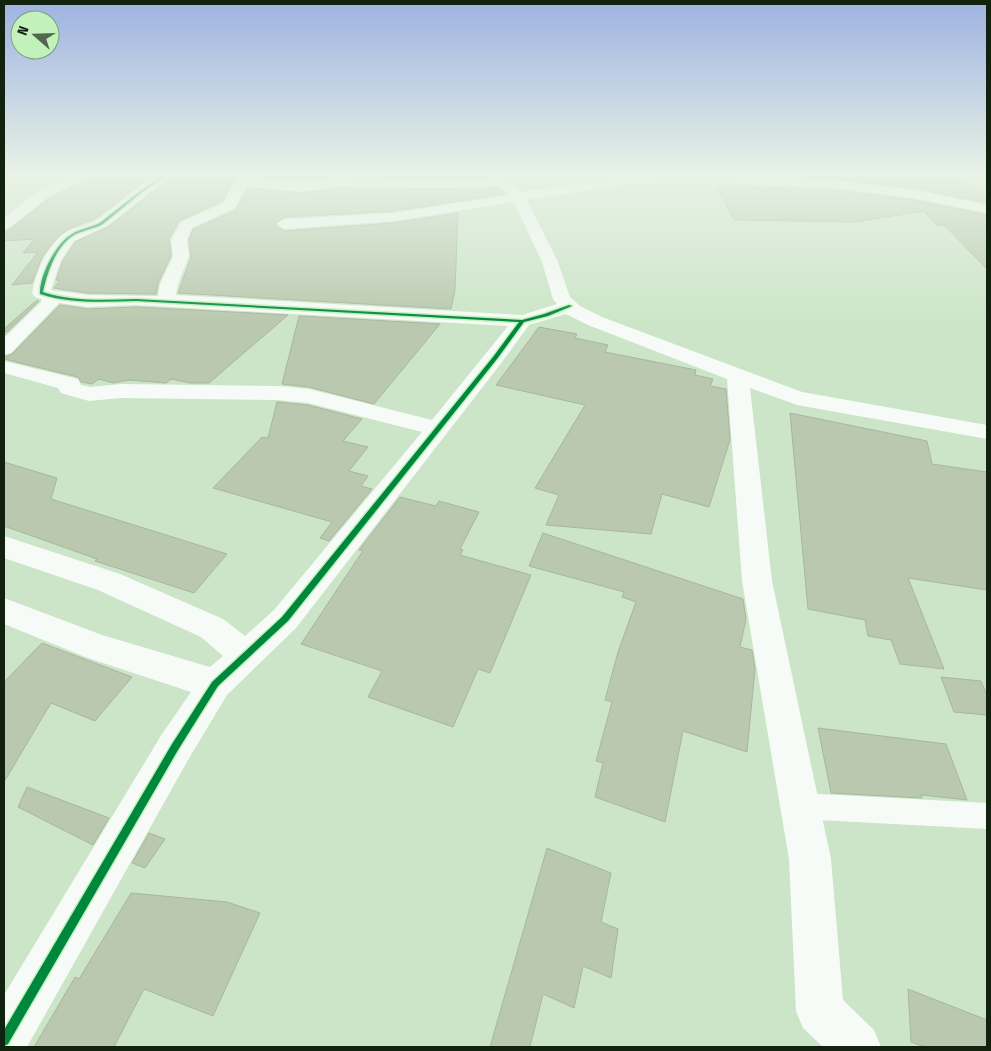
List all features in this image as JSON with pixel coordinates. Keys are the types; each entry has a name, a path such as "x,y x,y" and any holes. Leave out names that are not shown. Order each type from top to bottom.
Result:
{"street":[{"path":"99,225 95,228 78,232 67,239 49,266 42,283 42,294 50,297 83,301 136,300 522,321 570,306"},
{"path":"172,302 167,296 169,284 181,256 179,240 186,225"},
{"path":"532,225 550,262 562,299 595,321 797,398 987,432"},
{"path":"4,349 50,303 50,297"},
{"path":"4,1040 175,747 215,684 285,619 495,358 522,321"},
{"path":"4,367 70,384 69,388 89,394 121,391 203,391 309,396 438,429"},
{"path":"738,377 757,581 810,859 820,1011 857,1047"},
{"path":"4,547 108,582 212,628 246,656"},
{"path":"4,611 99,648 215,684"}],"lane":[{"path":"800,806 987,816"},
{"path":"820,1011 820,1047"}],"building":[{"path":"15,225 78,225 60,235 42,257 32,283 12,285 38,252 23,253 34,239 4,241 4,232"},
{"path":"110,225 177,225 169,239 171,256 158,283 156,294 88,293 54,288 60,280 56,280 63,261 75,242"},
{"path":"202,225 276,225 285,231 366,225 458,225 455,290 451,309 178,293 191,257 189,240 193,229"},
{"path":"944,225 987,225 987,269"},
{"path":"37,300 39,301 7,332 4,332 4,329"},
{"path":"60,305 88,309 136,307 288,315 209,383 190,383 171,379 166,383 129,380 113,383 99,379 92,384 81,382 78,377 4,359 4,357 12,354"},
{"path":"299,316 440,324 374,404 309,387 282,384"},
{"path":"539,327 577,334 575,338 608,345 605,352 696,370 695,375 713,379 710,386 726,389 730,440 709,507 662,494 651,534 546,525 559,495 535,488 585,405 496,385"},
{"path":"277,402 308,405 362,419 343,441 368,447 349,471 368,476 361,486 372,489 329,541 320,538 332,522 213,488 262,437 268,438"},
{"path":"790,413 927,441 932,464 987,472 987,590 908,578 944,669 900,664 891,640 868,636 865,620 808,609"},
{"path":"4,462 57,478 51,499 227,554 194,593 95,561 97,559 4,526"},
{"path":"400,497 436,506 439,501 479,512 460,549 463,550 460,555 531,575 490,673 478,669 453,727 368,697 382,671 301,644 363,551 359,550"},
{"path":"543,533 743,599 746,619 740,647 752,650 755,669 747,752 683,731 665,822 595,797 603,763 596,761 612,702 605,700 618,652 636,602 622,597 624,592 529,566"},
{"path":"42,643 132,677 95,721 51,703 4,782 4,682"},
{"path":"941,677 981,681 987,695 987,715 954,712"},
{"path":"818,728 946,744 967,800 921,795 922,798 831,793"},
{"path":"27,787 109,818 93,845 18,807"},
{"path":"149,833 165,839 145,868 132,863"},
{"path":"547,848 611,873 601,922 618,929 611,978 583,966 574,1008 543,994 530,1047 490,1047"},
{"path":"131,893 227,902 260,913 213,1016 144,989 114,1047 34,1047 75,977 79,979"},
{"path":"908,989 987,1020 987,1047 925,1047 911,1042"}],"cycle path":[{"path":"98,225 74,234 62,244 52,260 41,293 76,300 136,300 522,321 570,306"},
{"path":"4,1040 175,747 215,684 285,619 495,358 522,321"}]}
